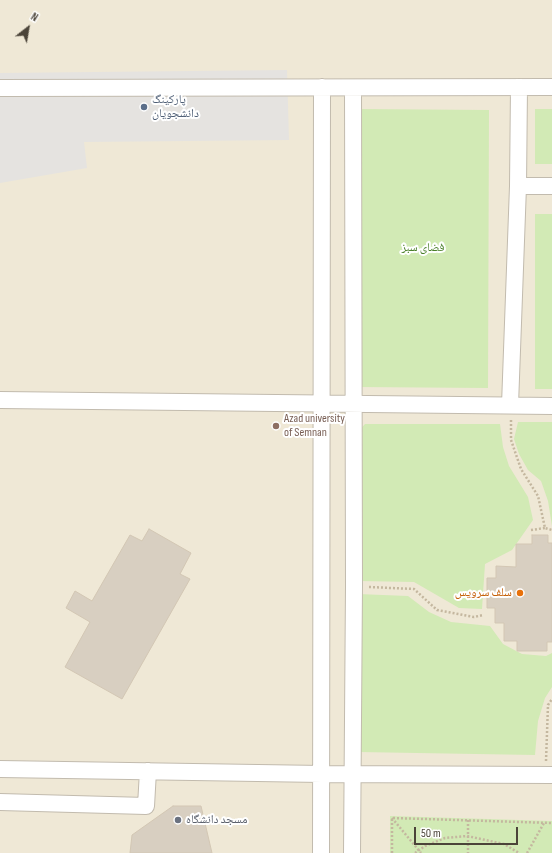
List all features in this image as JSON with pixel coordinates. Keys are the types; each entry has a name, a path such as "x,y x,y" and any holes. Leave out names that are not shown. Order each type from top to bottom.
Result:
{"lane":[{"path":"321,853 322,87"},
{"path":"510,405 518,186 519,87"},
{"path":"0,88 552,87"},
{"path":"352,853 354,586 353,88"},
{"path":"518,186 552,186"},
{"path":"0,400 552,406"},
{"path":"0,769 322,774 549,775"},
{"path":"0,802 146,806 148,771"}],"path":[{"path":"510,405 511,440 521,469 538,496 545,528"},
{"path":"532,530 545,528 552,530"},
{"path":"354,586 414,589 437,610 474,617 483,615"},
{"path":"549,775 548,705 552,699"},
{"path":"392,818 552,823"},
{"path":"392,818 420,852"},
{"path":"392,818 392,853"},
{"path":"468,820 468,853"},
{"path":"527,853 544,823"},
{"path":"415,853 420,852 424,846 445,838 468,836 504,844 519,853"}],"shaded area":[{"name":"Azad university of Semnan","path":"0,0 552,0 552,853 0,853"},
{"name":"پارکینگ دانشجویان","path":"287,70 289,140 84,142 87,168 0,183 0,73"}],"green space":[{"name":"فضای سبز","path":"358,109 489,110 488,388 357,387"},
{"path":"535,109 552,109 552,164 535,164"},
{"path":"535,214 552,214 552,389 535,389"},
{"path":"518,422 552,422 552,526 548,501 541,481 528,470 519,454 514,439"},
{"path":"365,424 500,424 503,447 509,466 528,497 533,520 512,550 485,564 482,609 459,608 414,582 359,581 357,433"},
{"path":"358,594 408,596 429,612 451,622 490,626 503,644 522,654 546,656 552,653 552,687 545,698 538,721 535,755 358,752"},
{"path":"390,816 552,821 552,853 390,853"}],"building":[{"path":"149,529 191,553 180,574 190,579 122,699 65,667 90,622 66,608 75,591 92,601 130,535 142,541"},
{"name":"سلف سرویس","path":"532,535 548,535 548,543 552,543 552,642 547,642 547,651 517,651 517,641 504,641 504,623 495,623 495,608 487,608 487,578 496,578 496,566 516,567 516,544 532,544"},
{"name":"مسجد دانشگاه","path":"173,806 201,806 212,853 130,853 132,835"}],"place":[{"name":"پارکینگ دانشجویان","path":"144,107"},
{"name":"Azad university of Semnan","path":"276,426"},
{"name":"سلف سرویس","path":"520,593"},
{"name":"مسجد دانشگاه","path":"178,820"}]}
